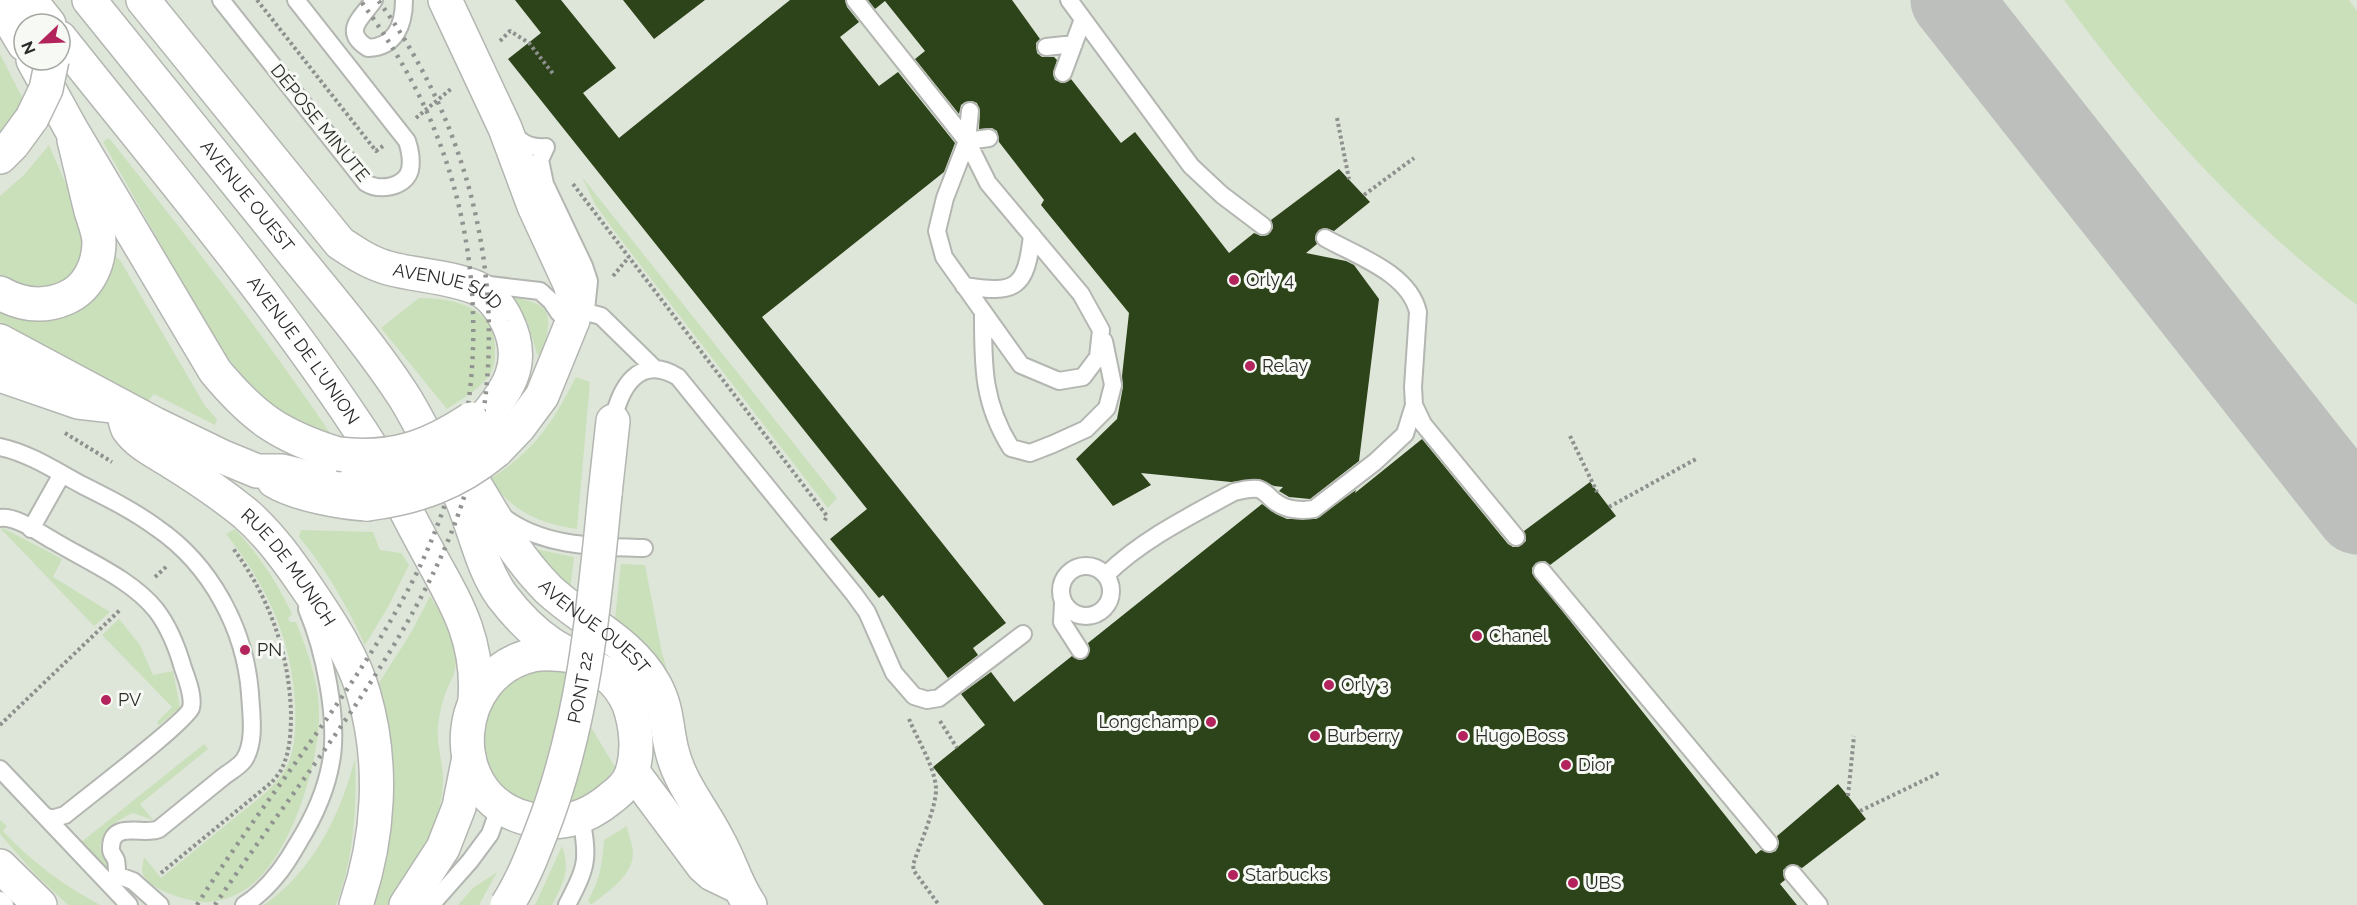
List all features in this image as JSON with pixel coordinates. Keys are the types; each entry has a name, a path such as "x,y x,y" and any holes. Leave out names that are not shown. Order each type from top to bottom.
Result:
{"main road":[{"path":"30,0 40,12"},
{"name":"AVENUE OUEST","path":"89,0 327,295 402,395 461,499 493,582 504,599 550,644 573,656"},
{"name":"AVENUE SUD","path":"143,0 340,243 363,258 387,268 457,281 480,289 492,299 504,315 514,336 516,355 513,377 482,432"},
{"name":"AVENUE SUD","path":"0,341 122,407 223,457 257,471 282,471 361,492 379,479 432,465 466,440 482,432 519,428 542,396 573,320 570,284 534,206 505,128 445,0"},
{"path":"0,4 12,24"},
{"name":"AVENUE DE L'UNION","path":"72,53 265,297 357,425 388,477 465,622 474,662 475,700"},
{"path":"40,72 215,371 241,402 266,423 294,439 338,454 364,457 417,448 447,434 482,432"},
{"path":"0,157 13,144 32,118 46,89 50,72"},
{"path":"490,94 500,129 504,158 518,218 552,291 573,310"},
{"path":"0,293 12,300 36,305 56,302 73,295 88,280 96,264 99,242 71,129"},
{"path":"0,375 78,402 122,407"},
{"name":"AVENUE OUEST","path":"402,395 439,425 507,541 534,575 571,607 622,644 642,666 666,712 672,750 682,779 718,840 744,896"},
{"name":"RUE DE MUNICH","path":"122,407 128,428 147,447 246,514 281,550 321,609 345,651 364,694 376,766 374,835 356,905"},
{"name":"PONT 22","path":"507,905 531,858 553,800 574,727 584,676 596,583 613,421"},
{"path":"554,653 573,656 590,662 605,673 627,700 636,735 633,772 619,792 602,806 581,817 561,822 539,822 518,816 500,806 475,776 466,737 469,718 475,700 500,670 517,660 535,654 554,653"},
{"path":"406,905 443,848 459,807 469,757"},
{"name":"AVENUE OUEST","path":"633,772 703,866 744,896"},
{"path":"0,866 40,905"}],"lane":[{"name":"DÉPOSE MINUTE","path":"221,0 366,183 378,188 394,185 407,177 410,170 410,149 407,141 296,0"},
{"path":"374,0 357,22 355,30 357,40 368,48 387,44 395,36 404,15 404,0"},
{"path":"855,0 967,141 988,183 1081,294 1101,330 1113,385 1107,408 1086,429 1030,453 1011,448 999,429 983,376 982,312"},
{"path":"1069,0 1191,166 1222,195 1263,226"},
{"path":"1063,73 1083,19"},
{"path":"1046,47 1074,44"},
{"path":"970,111 967,141 945,198 937,231 944,257 1021,365 1059,381 1083,377 1098,357 1101,330"},
{"path":"505,128 522,143 534,148 546,147 540,160 545,184 589,281 573,310"},
{"path":"967,141 989,138"},
{"path":"964,286 993,290 1010,289 1024,276 1032,235"},
{"path":"1106,575 1120,560 1234,492 1259,489 1286,507 1314,509 1375,462 1405,434 1414,405 1418,312 1415,300 1385,268 1325,238"},
{"path":"457,281 540,291 551,300 573,310 601,316 654,368"},
{"path":"613,421 622,390 631,378 654,368 666,369 678,377 854,594 867,614 894,673 914,696 927,700 939,698 1023,634"},
{"path":"1414,405 1424,424 1516,537"},
{"path":"0,447 15,450 62,474 158,528 183,549 219,596 234,622 249,677 250,739 243,761 159,829 152,832 129,829 114,837 110,850 116,860 117,875 133,881 160,905"},
{"path":"31,529 62,474"},
{"path":"486,503 508,521 532,534 581,545 644,548"},
{"path":"0,518 10,518 31,529 105,571 138,593 155,610 177,647 191,697 191,709 185,717 158,740 65,815 51,819 45,816"},
{"path":"244,905 258,896 291,856 322,795 331,762 333,726 320,647 310,617 281,550"},
{"path":"1064,603 1069,609 1084,616 1100,612 1110,599 1111,590 1106,575 1100,570 1084,566 1069,573 1061,587 1064,603 1062,622 1080,650"},
{"path":"1542,571 1769,843"},
{"path":"0,769 129,905"},
{"path":"431,905 470,861 490,834 500,806"},
{"path":"567,905 582,875 587,858 581,817"},
{"path":"1793,874 1819,905"},
{"path":"0,900 5,905"}],"path":[{"path":"257,0 376,151 391,140"},
{"path":"510,32 529,42 554,75"},
{"path":"1337,118 1349,179"},
{"path":"546,147 827,516 822,524"},
{"path":"1364,195 1414,158"},
{"path":"608,281 629,257"},
{"path":"58,430 117,465"},
{"path":"1570,436 1598,492"},
{"path":"1609,507 1696,459"},
{"path":"160,873 272,782 282,768 288,751 291,707 285,658 266,602 228,542"},
{"path":"0,724 183,549"},
{"path":"904,708 929,762 936,789 914,871 939,905"},
{"path":"1848,796 1854,736"},
{"path":"1860,811 1941,772"}],"shaded area":[{"path":"0,0 2357,0 2357,905 0,905"}],"green space":[{"path":"2064,0 2349,0 2357,11 2357,305 2275,238 2199,163 2129,84"},
{"path":"0,54 23,99 0,136"},
{"path":"109,138 250,320 330,433 293,419 277,409 249,382 212,336 103,142"},
{"path":"49,145 75,209 82,244 81,260 76,272 69,278 54,286 38,288 22,285 0,275 0,196 24,175"},
{"path":"582,177 837,498 828,508 615,232 595,204"},
{"path":"116,257 120,260 205,406 217,419 215,425 154,394 148,401 0,322 0,309"},
{"path":"513,297 535,303 545,310 548,323 541,357 537,354 528,323"},
{"path":"419,298 445,300 469,307 479,313 493,333 495,359 489,376 472,392 447,409 381,328"},
{"path":"576,377 590,382 577,529 550,523 517,508 490,479 519,457 541,435 559,409"},
{"path":"1,529 62,559 53,577 110,612 94,626"},
{"path":"235,529 274,580 292,614 288,618 290,622 296,622 315,679 319,703 318,736 307,787 286,839 272,862 257,881 239,893 221,900 201,902 181,898 151,884 142,870 144,857 161,878 170,871 255,802 276,782 290,759 295,736 293,680 289,657 265,593 226,534"},
{"path":"301,530 373,532 380,550 401,553 409,565 388,607 365,645 336,589 319,562 299,537"},
{"path":"535,549 574,557 570,590"},
{"path":"621,564 645,565 668,674 649,650 615,619"},
{"path":"430,596 451,633 456,652 454,673 444,698 438,725 443,773 442,797 438,814 424,846 388,905 372,905 387,850 394,794 391,739 379,683 412,631"},
{"path":"119,619 140,645 153,675 173,671 180,708 159,725 157,722 172,707 102,635"},
{"path":"538,668 556,668 575,674 583,714 615,767 598,787 568,802 535,804 519,798 497,779 485,751 483,735 485,720 498,693 516,678"},
{"path":"204,744 208,749 140,804 153,820 133,813 116,822 103,836 100,849 109,865 104,869 79,844"},
{"path":"355,758 353,833 347,869 336,905 264,905 297,876 323,840 342,800"},
{"path":"0,820 7,826 3,831 36,863 100,905 68,905 35,874 0,834"},
{"path":"627,826 633,854 632,862 618,883 591,905 588,901 600,872 604,840"},
{"path":"562,846 566,869 559,890 552,905 535,905"},
{"path":"497,872 479,905 458,905 473,888"}],"building":[{"path":"515,0 561,0 616,68 583,93 619,138 790,0 845,0 847,7 859,22 840,37 879,86 898,72 955,143 944,172 762,317 1006,623 973,648 978,655 948,678 883,595 879,598 830,539 867,509 508,59 541,33"},
{"path":"623,0 705,0 654,39"},
{"name":"Orly 4","path":"868,0 1012,0 1040,39 1036,43 1037,53 1042,57 1054,57 1057,60 1053,74 1055,80 1064,83 1071,79 1121,143 1135,132 1229,253 1254,233 1261,236 1268,235 1273,228 1271,220 1339,169 1370,202 1334,231 1325,228 1319,230 1315,238 1317,244 1306,253 1346,261 1354,265 1379,299 1359,461 1310,499 1289,497 1279,491 1283,487 1274,486 1259,479 1231,482 1141,473 1151,485 1113,506 1076,459 1117,419 1123,387 1122,376 1129,313 1041,205 1044,200 999,142 997,131 992,128 979,129 980,111 977,103 965,102 961,105 959,114 915,59 925,51 885,1 875,9"},
{"name":"Orly 3","path":"1422,439 1508,544 1513,547 1518,547 1526,541 1524,531 1590,482 1616,516 1550,565 1545,561 1536,563 1532,568 1532,573 1756,854 1761,850 1770,853 1776,851 1779,842 1777,836 1838,784 1848,796 1866,819 1802,868 1792,864 1783,870 1785,880 1780,884 1797,905 1044,905 933,767 985,725 961,694 991,672 1014,702 1072,656 1080,660 1086,658 1090,650 1088,643 1262,504 1287,519 1316,519 1356,490 1355,493"}],"taxiway":[{"path":"1951,0 2357,514"}],"railway":[{"path":"197,905 361,668 410,586 434,533 453,478 466,421 472,364 473,306 467,248 455,191 437,136 421,100 393,49 360,0"},
{"path":"215,905 363,693 417,605 440,559 467,489 483,417 489,344 485,271 472,199 449,129 418,63 378,0"}],"place":[{"name":"Orly 4","path":"1234,280"},
{"name":"Relay","path":"1250,366"},
{"name":"Chanel","path":"1477,636"},
{"name":"PN","path":"245,650"},
{"name":"Orly 3","path":"1329,685"},
{"name":"PV","path":"106,700"},
{"name":"Longchamp","path":"1211,722"},
{"name":"Burberry","path":"1315,736"},
{"name":"Hugo Boss","path":"1463,736"},
{"name":"Dior","path":"1566,765"},
{"name":"Starbucks","path":"1233,875"},
{"name":"UBS","path":"1573,883"}]}
